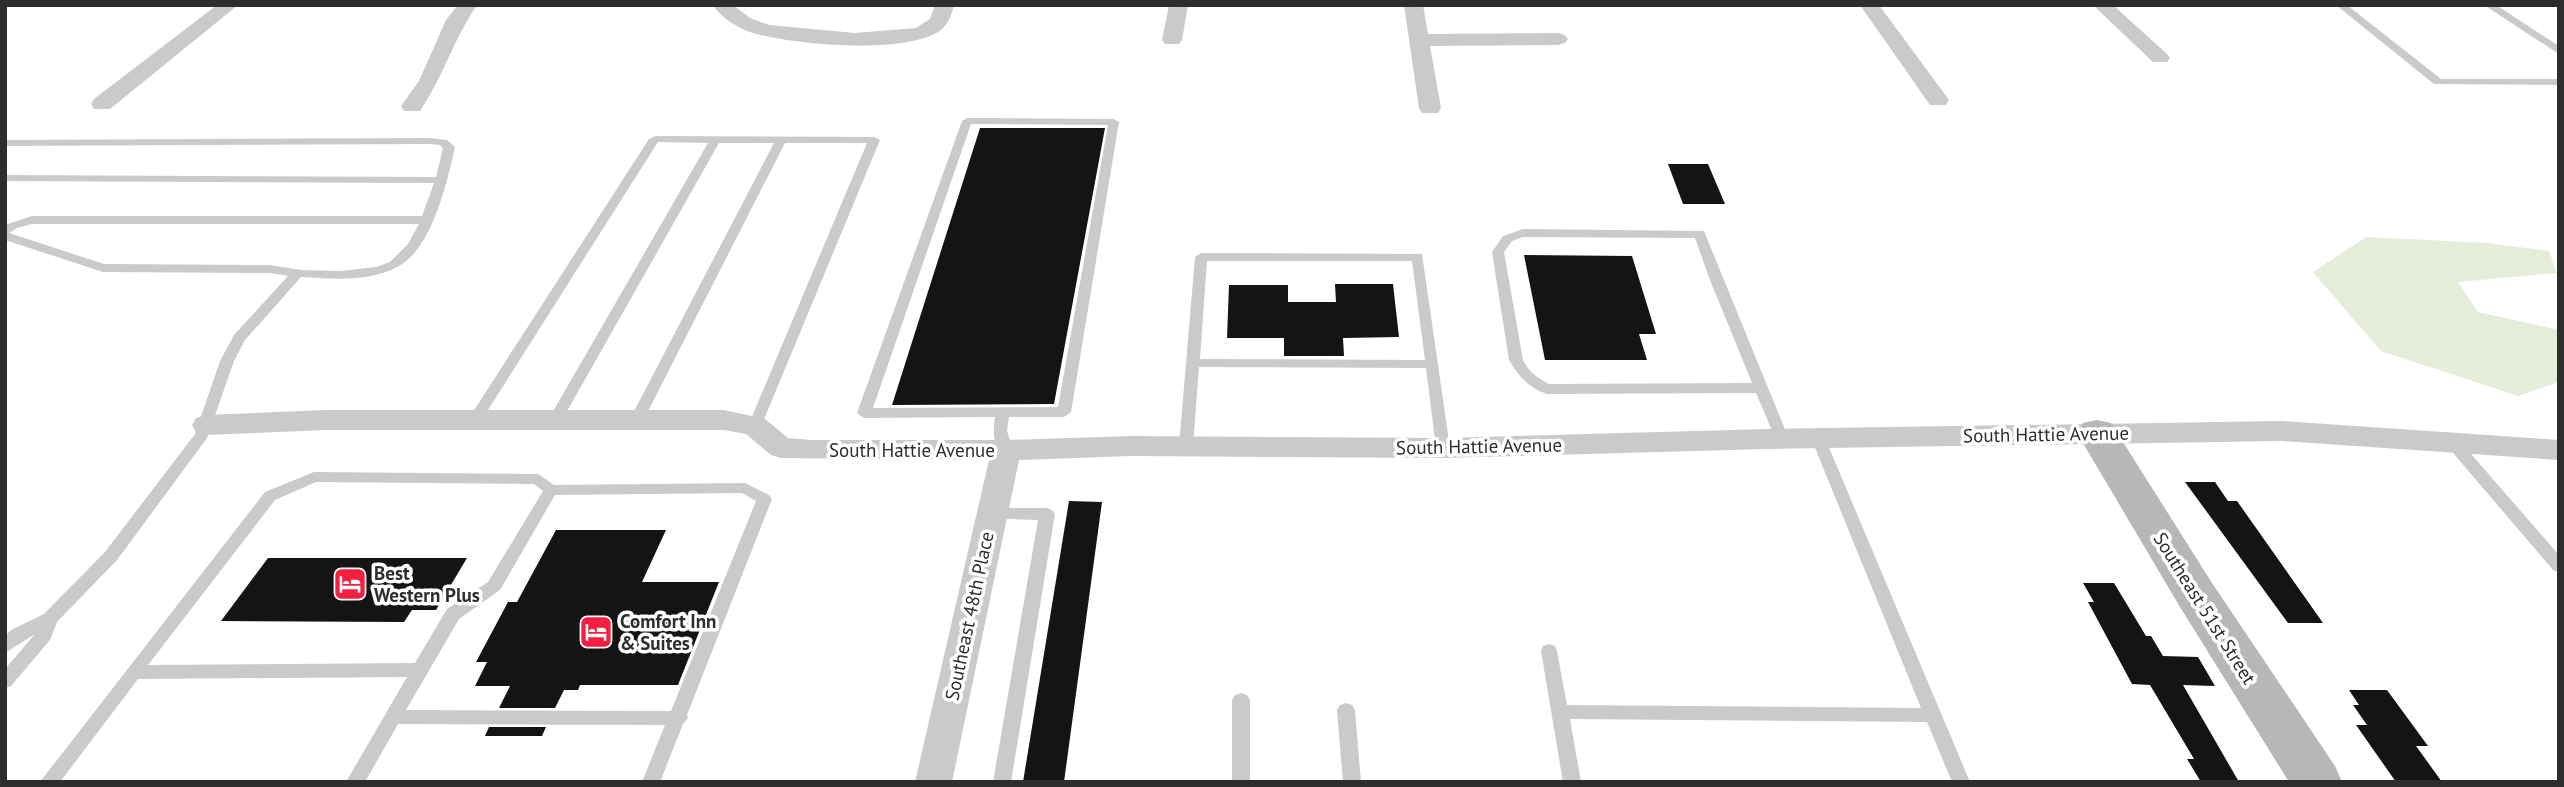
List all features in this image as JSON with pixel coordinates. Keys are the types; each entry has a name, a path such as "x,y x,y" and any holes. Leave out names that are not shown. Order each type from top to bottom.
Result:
{"street":[{"path":"103,104 229,5"},
{"path":"412,106 429,81 456,20 468,5"},
{"path":"722,5 731,16 747,24 796,36 874,38 909,36 935,25 945,5"},
{"path":"1172,40 1180,5"},
{"path":"1413,5 1430,108"},
{"path":"1869,5 1938,100"},
{"path":"2102,5 2160,58"},
{"path":"1419,40 1558,39"},
{"name":"South Hattie Avenue","path":"206,425 326,419 724,420 755,426 781,448 1006,450 1186,446 1443,448 2281,430 2559,450"},
{"name":"Southeast 51st Street","path":"2097,433 2196,595 2317,782"},
{"name":"Southeast 48th Place","path":"933,782 1006,450"}],"lane":[{"path":"2341,5 2438,82 2559,82"},
{"path":"2488,5 2559,51"},
{"path":"967,121 1114,122 1063,412 1003,412 864,413 967,121"},
{"path":"474,421 655,139 874,140 755,426"},
{"path":"555,419 716,139"},
{"path":"636,419 782,139"},
{"path":"5,143 443,142 449,147 426,220 404,258 370,273 296,275 270,269 103,268 5,233 13,225 32,220 426,220"},
{"path":"5,178 440,180"},
{"path":"1760,388 1547,389 1534,383 1522,372 1516,360 1498,251 1503,241 1513,234 1523,233 1700,234 1782,439"},
{"path":"1186,446 1202,257 1418,257 1443,448"},
{"path":"5,681 44,635 51,619 111,556 202,435 227,361 239,338 296,275"},
{"path":"1193,363 1432,364"},
{"path":"1003,412 1000,430 1006,450"},
{"path":"1818,438 1961,782"},
{"path":"2453,443 2559,566"},
{"path":"48,782 270,496 314,477 538,478 551,490 745,488 764,499 679,718 651,782"},
{"path":"355,782 453,614 494,586 551,490"},
{"path":"992,514 1047,514 1002,782"},
{"path":"5,646 18,635 51,619"},
{"path":"1549,651 1572,782"},
{"path":"133,672 420,670"},
{"path":"1241,700 1241,782"},
{"path":"1346,710 1352,782"},
{"path":"1560,712 1933,715"},
{"path":"393,717 679,718"}],"green space":[{"path":"2366,237 2487,243 2549,251 2557,273 2458,282 2478,312 2559,330 2559,382 2518,396 2381,351 2313,272"}],"building":[{"path":"980,128 1105,128 1054,404 892,405"},
{"path":"1668,164 1708,164 1725,204 1683,204"},
{"path":"1524,255 1632,256 1656,334 1639,334 1647,360 1545,360"},
{"path":"1335,284 1393,284 1399,337 1343,338 1344,356 1284,356 1284,338 1227,338 1229,285 1288,285 1288,302 1336,302"},
{"path":"2185,482 2215,482 2228,501 2237,501 2323,623 2288,623"},
{"path":"1069,501 1102,502 1064,782 1023,782"},
{"name":"Comfort Inn & Suites","path":"556,530 666,530 642,582 719,582 678,685 580,685 578,690 564,690 555,708 499,708 510,686 475,686 487,662 476,662 508,602 517,602"},
{"name":"Best Western Plus","path":"268,558 467,558 436,610 412,610 404,622 221,621"},
{"path":"2083,583 2114,583 2146,636 2151,636 2163,656 2198,657 2215,686 2183,685 2239,782 2201,782 2187,759 2194,759 2150,685 2132,684 2088,602 2094,602"},
{"path":"2349,690 2387,690 2428,746 2416,746 2442,782 2396,782 2356,725 2367,725 2353,705 2359,705"},
{"path":"489,727 546,727 542,736 485,736"}],"place":[{"name":"Best Western Plus","path":"350,584"},
{"name":"Comfort Inn & Suites","path":"596,632"}]}
